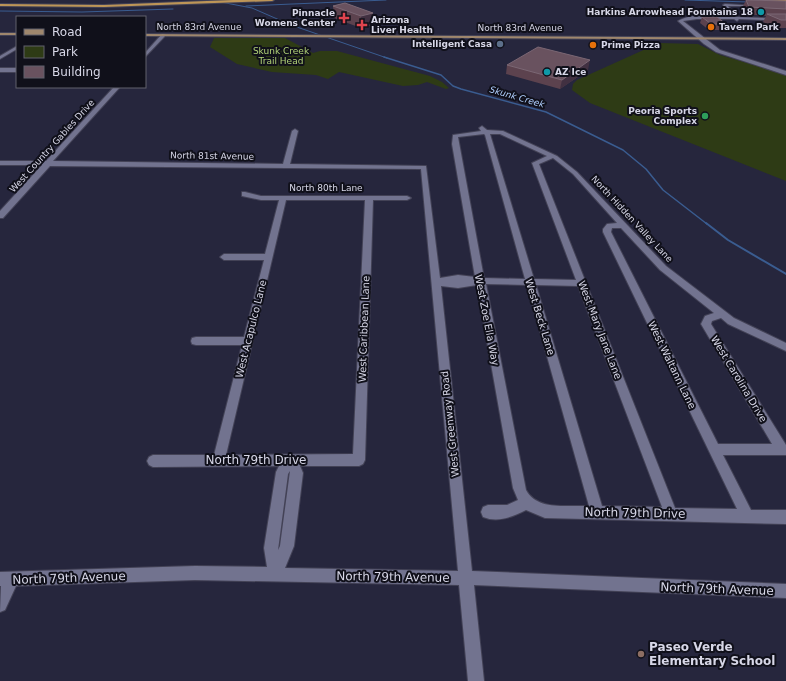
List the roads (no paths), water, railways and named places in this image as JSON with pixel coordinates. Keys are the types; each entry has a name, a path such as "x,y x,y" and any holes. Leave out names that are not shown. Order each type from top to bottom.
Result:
{"highway":[{"path":"0,1 73,2 174,0"},
{"path":"0,5 59,6 182,4 271,0"},
{"path":"765,0 786,1"}],"main road":[{"path":"0,34 16,34"},
{"name":"North 83rd Avenue","path":"146,35 701,40 786,39"},
{"path":"701,40 786,42"}],"street":[{"path":"736,19 725,5 762,6"},
{"path":"786,21 680,19 701,40 722,53 786,73"},
{"path":"146,55 164,35"},
{"path":"0,58 16,48"},
{"path":"0,70 16,70"},
{"name":"West Country Gables Drive","path":"0,216 116,88"},
{"name":"North Hidden Valley Lane","path":"455,136 483,129 505,133 553,156 575,173 658,263 721,314 739,326 786,347"},
{"name":"West Beck Lane","path":"483,129 530,282 597,512"},
{"path":"286,166 295,131"},
{"name":"West Zoe Ella Way","path":"455,136 455,144 519,488 526,503"},
{"name":"West Mary Jane Lane","path":"553,156 535,163 671,514"},
{"name":"North 81st Avenue","path":"0,164 48,163 424,167"},
{"name":"West Greenway Road","path":"424,167 476,681"},
{"name":"North 80th Lane","path":"245,194 261,198 407,198"},
{"name":"West Acapulco Lane","path":"219,460 283,198"},
{"name":"West Caribbean Lane","path":"358,460 369,198"},
{"name":"West Waltann Lane","path":"624,225 610,226 607,229 607,232 747,516"},
{"path":"224,257 269,257"},
{"path":"436,282 448,285 468,285 480,281 582,283"},
{"name":"West Carolina Drive","path":"721,314 708,319 706,324 784,450"},
{"path":"196,341 247,341"},
{"path":"713,449 784,450"},
{"path":"275,575 287,546 296,473 291,460"},
{"name":"North 79th Drive","path":"154,461 358,460"},
{"path":"488,512 508,512 526,503"},
{"name":"North 79th Drive","path":"526,503 535,509 545,511 786,517"},
{"name":"North 79th Avenue","path":"6,579 195,573 466,578 786,592"},
{"path":"0,605 6,579"}],"waterway":[{"name":"Skunk Creek","path":"210,0 252,8 291,25 385,57"},
{"path":"246,6 386,0"},
{"path":"685,0 748,2"},
{"path":"0,11 82,12 173,9"},
{"name":"Skunk Creek","path":"385,57 441,75 453,86 461,89 546,112 623,150 646,169 663,190 707,224"},
{"name":"Skunk Creek","path":"706,223 728,240 786,274"}],"place":[{"name":"Harkins Arrowhead Fountains 18","path":"761,12"},
{"name":"Pinnacle Womens Center","path":"344,18"},
{"name":"Arizona Liver Health","path":"362,25"},
{"name":"Tavern Park","path":"711,27"},
{"name":"Intelligent Casa","path":"500,44"},
{"name":"Prime Pizza","path":"593,45"},
{"name":"AZ Ice","path":"547,72"},
{"name":"Peoria Sports Complex","path":"705,116"},
{"name":"Paseo Verde Elementary School","path":"641,654"}],"park label":[{"name":"Skunk Creek Trail Head","path":"281,56"}]}
